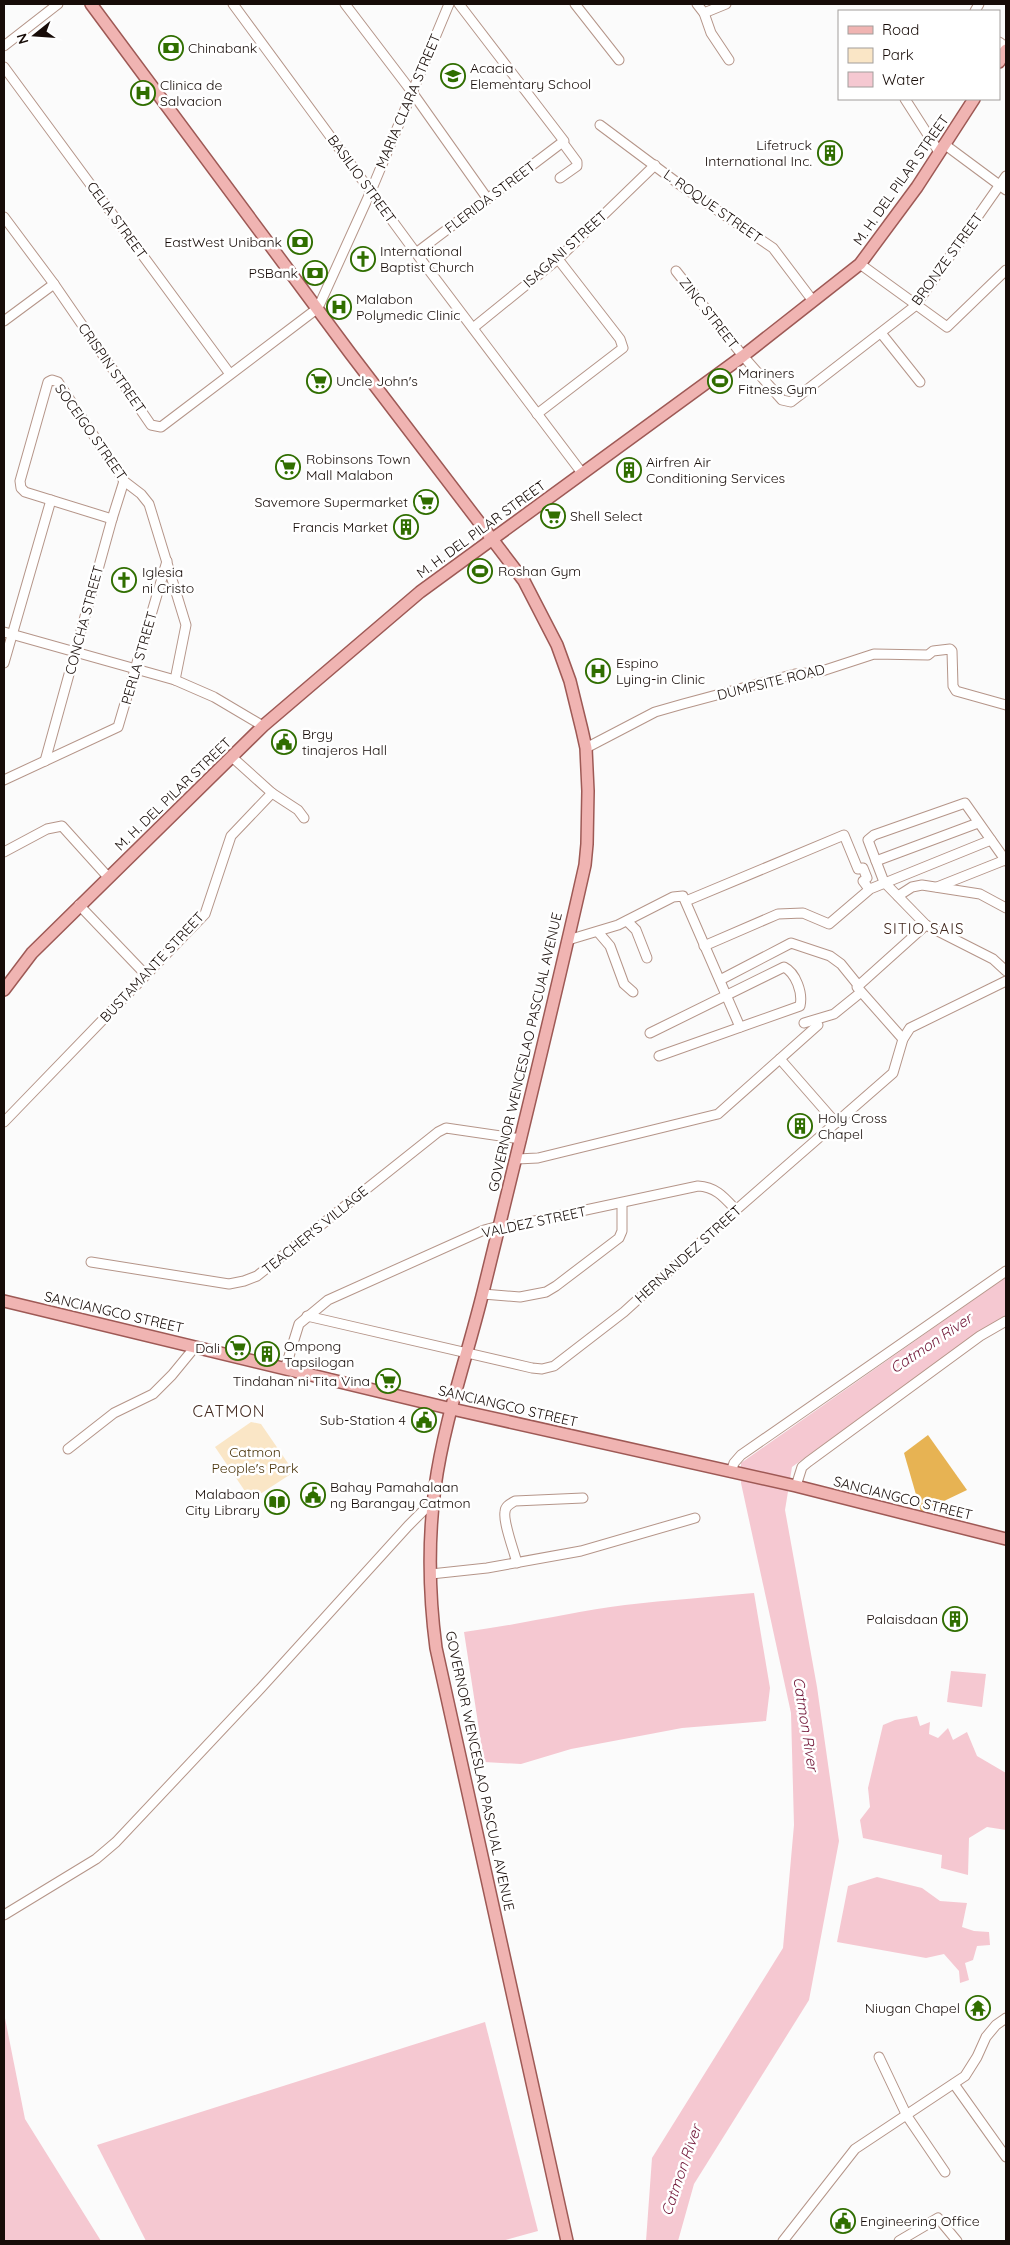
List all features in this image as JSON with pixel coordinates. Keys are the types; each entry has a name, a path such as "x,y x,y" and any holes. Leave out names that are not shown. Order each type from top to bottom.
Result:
{"main road":[{"name":"GOVERNOR WENCESLAO PASCUAL AVENUE","path":"91,4 524,581 557,645 570,681 586,748 588,790 587,844 568,940 517,1159 452,1409 434,1500 431,1574 431,1603 436,1648 567,2241"},
{"path":"1000,60 1006,49"},
{"name":"M. H. DEL PILAR STREET","path":"4,990 32,953 79,905 264,726 420,592 743,356 860,264 917,187 973,100"},
{"name":"SANCIANGCO STREET","path":"4,1301 452,1409 793,1486 1006,1539"}],"street":[{"path":"4,46 58,4"},
{"name":"BASILIO STREET","path":"233,4 416,253 582,473"},
{"path":"345,4 412,92 487,198"},
{"name":"MARIA CLARA STREET","path":"318,308 449,4"},
{"path":"459,4 564,142 577,162 577,166 560,178"},
{"path":"575,4 619,60"},
{"path":"697,4 704,13 711,33 729,60"},
{"path":"704,13 726,4"},
{"name":"CELIA STREET","path":"4,67 230,374"},
{"path":"906,100 942,148 1003,187"},
{"name":"L. ROQUE STREET","path":"600,125 773,248 813,301"},
{"name":"FLERIDA STREET","path":"416,253 564,142"},
{"name":"ISAGANI STREET","path":"473,328 558,259 655,165"},
{"name":"BRONZE STREET","path":"743,356 782,400 791,402 915,306 1003,187 1006,176"},
{"name":"CRISPIN STREET","path":"4,217 54,284 151,425 161,426 318,308"},
{"path":"537,414 623,348 620,339 558,259"},
{"path":"860,264 915,306 947,327 1006,270"},
{"name":"ZINC STREET","path":"676,271 743,356"},
{"path":"4,321 54,284"},
{"path":"881,333 920,382"},
{"name":"SOCEIGO STREET","path":"51,500 25,492 21,488 20,481 48,382 52,380 58,382 124,481 141,494 149,504 186,625 175,680"},
{"name":"CONCHA STREET","path":"45,761 124,481"},
{"path":"4,663 8,633 51,500 112,519"},
{"name":"PERLA STREET","path":"45,761 118,727 137,668 167,561"},
{"path":"8,633 175,680 214,697 264,726"},
{"name":"DUMPSITE ROAD","path":"586,748 659,711 795,674 819,672 874,654 928,655 933,650 950,649 952,651 953,686 956,691 1006,705"},
{"path":"232,757 272,793 298,810 304,818"},
{"path":"4,780 45,761"},
{"name":"BUSTAMANTE STREET","path":"4,1122 205,914 230,836 272,793"},
{"path":"937,887 1006,861 964,803 874,835 868,840 884,882 926,925 993,959 1006,971"},
{"path":"876,862 978,823"},
{"path":"4,852 47,829 62,826 108,877"},
{"path":"686,901 844,836 858,870 863,868 867,878 863,881 869,889"},
{"path":"704,946 778,914 803,913 829,924 869,889 990,840"},
{"path":"898,896 912,887 922,885 980,894 1006,908"},
{"path":"568,940 598,932 627,920 673,896 683,896 740,1027"},
{"path":"79,905 146,975"},
{"path":"627,920 636,930 647,958"},
{"path":"804,1023 834,1014 926,925"},
{"path":"598,932 610,946 624,984 633,992"},
{"path":"720,980 791,943 830,956 841,964 859,989 903,1038 910,1028 1006,981"},
{"path":"650,1033 784,967 797,982 801,1000 800,1006 659,1056"},
{"path":"517,1159 538,1158 718,1114 818,1025"},
{"name":"HERNANDEZ STREET","path":"307,1316 537,1369 554,1366 624,1312 736,1210 893,1073 903,1038"},
{"path":"780,1058 836,1123"},
{"name":"TEACHER'S VILLAGE","path":"91,1262 229,1284 244,1282 257,1276 438,1132 446,1128 521,1139"},
{"name":"VALDEZ STREET","path":"285,1369 300,1324 307,1316 328,1300 484,1230 704,1186 718,1191 736,1210"},
{"path":"483,1294 531,1296 556,1286 619,1238 622,1231 622,1203"},
{"path":"731,1472 734,1463 741,1455 1006,1271"},
{"path":"793,1486 802,1467 808,1462 980,1336 1006,1321"},
{"path":"68,1449 114,1414 152,1394 172,1375 195,1347"},
{"path":"516,1563 506,1524 505,1512 507,1506 515,1501 583,1498"},
{"path":"4,1915 90,1863 116,1842 261,1688 376,1560 434,1500"},
{"path":"431,1574 516,1563 581,1551 695,1518"},
{"path":"783,2241 855,2149 965,2076 971,2069 991,2030 1006,2018"},
{"path":"879,2057 907,2116 945,2172"},
{"path":"954,2084 1006,2157"},
{"path":"898,2241 914,2238 938,2218 957,2241"}],"green space":[{"name":"Catmon People's Park","path":"251,1422 261,1424 294,1472 251,1500 215,1447"}],"shaded area":[{"path":"928,1435 967,1490 921,1512 904,1453"}],"water":[{"name":"Catmon River","path":"1006,1277 1006,1317 971,1338 792,1467 785,1510 817,1687 839,1841 809,2000 694,2184 678,2241 646,2241 652,2158 783,1948 794,1825 791,1713 741,1483 741,1463"},
{"path":"754,1593 770,1688 766,1721 682,1728 571,1749 521,1764 484,1762 464,1632 625,1605"},
{"path":"951,1671 986,1674 982,1707 947,1702"},
{"path":"917,1716 920,1726 930,1722 929,1734 938,1738 948,1728 953,1740 967,1732 977,1756 1006,1773 1006,1830 987,1827 969,1838 968,1875 941,1868 942,1855 863,1838 860,1820 870,1807 868,1788 883,1725 895,1720"},
{"path":"877,1877 922,1888 940,1901 967,1903 962,1927 974,1931 989,1932 990,1945 977,1946 973,1960 965,1963 969,1980 960,1983 959,1971 944,1954 926,1958 837,1942 848,1886"},
{"path":"4,2013 25,2119 101,2241 4,2241"},
{"path":"485,2022 538,2231 502,2241 146,2241 97,2145"}],"place":[{"name":"Chinabank","path":"171,48"},
{"name":"Acacia Elementary School","path":"453,76"},
{"name":"Clinica de Salvacion","path":"143,93"},
{"name":"Lifetruck International Inc.","path":"830,153"},
{"name":"EastWest Unibank","path":"300,242"},
{"name":"International Baptist Church","path":"363,259"},
{"name":"PSBank","path":"315,273"},
{"name":"Malabon Polymedic Clinic","path":"339,307"},
{"name":"Uncle John's","path":"319,381"},
{"name":"Mariners Fitness Gym","path":"720,381"},
{"name":"Robinsons Town Mall Malabon","path":"288,467"},
{"name":"Airfren Air Conditioning Services","path":"629,470"},
{"name":"Savemore Supermarket","path":"426,502"},
{"name":"Shell Select","path":"553,516"},
{"name":"Francis Market","path":"406,527"},
{"name":"Roshan Gym","path":"480,571"},
{"name":"Iglesia ni Cristo","path":"124,580"},
{"name":"Espino Lying-in Clinic","path":"598,671"},
{"name":"Brgy tinajeros Hall","path":"284,742"},
{"name":"Holy Cross Chapel","path":"800,1126"},
{"name":"Dali","path":"238,1348"},
{"name":"Ompong Tapsilogan","path":"267,1354"},
{"name":"Tindahan ni Tita Vina","path":"388,1381"},
{"name":"Sub-Station 4","path":"424,1420"},
{"name":"Bahay Pamahalaan ng Barangay Catmon","path":"313,1495"},
{"name":"Malabaon City Library","path":"277,1502"},
{"name":"Palaisdaan","path":"955,1619"},
{"name":"Niugan Chapel","path":"978,2008"},
{"name":"Engineering Office","path":"843,2221"}],"district":[{"name":"SITIO SAIS","path":"924,928"},
{"name":"CATMON","path":"229,1411"}]}
